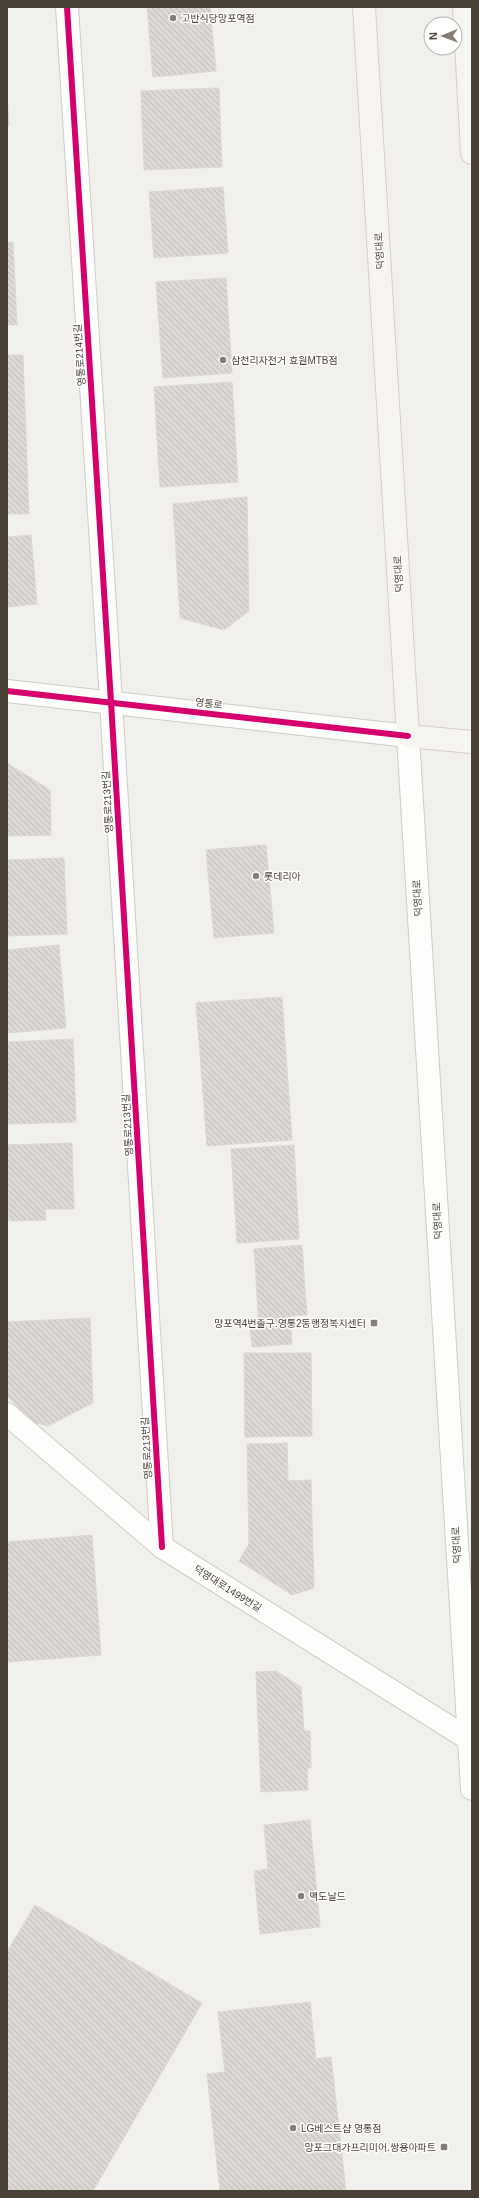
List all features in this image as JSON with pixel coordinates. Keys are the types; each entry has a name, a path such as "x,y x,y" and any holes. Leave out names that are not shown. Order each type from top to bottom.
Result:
{"main road":[{"name":"덕영대로","path":"364,7 408,736"},
{"path":"464,7 471,95 472,153"},
{"name":"영통로","path":"408,736 472,742"}],"street":[{"name":"영통로214번길","path":"67,7 111,702"},
{"name":"영통로","path":"7,691 408,736"},
{"name":"영통로213번길","path":"111,702 162,1547"},
{"name":"덕영대로","path":"408,736 472,1789"},
{"name":"덕영대로1499번길","path":"7,1414 162,1547 468,1738"}],"building":[{"path":"147,7 210,7 216,71 153,77"},
{"path":"219,88 222,167 144,170 141,91"},
{"path":"7,91 9,126 7,126"},
{"path":"223,187 228,253 154,258 149,192"},
{"path":"13,242 17,325 7,325 7,243"},
{"path":"226,278 232,373 163,378 156,282"},
{"path":"7,355 23,355 29,514 7,514"},
{"path":"232,382 238,482 160,487 154,387"},
{"path":"247,497 249,611 224,630 180,618 173,504"},
{"path":"31,535 37,604 7,607 7,537"},
{"path":"7,763 50,790 51,835 7,836"},
{"path":"266,845 274,933 214,938 206,850"},
{"path":"64,858 67,934 7,936 7,860"},
{"path":"59,945 66,1028 7,1033 7,950"},
{"path":"282,997 292,1140 207,1146 196,1003"},
{"path":"73,1039 76,1122 8,1124 7,1042"},
{"path":"72,1143 74,1209 45,1209 46,1220 9,1221 7,1145"},
{"path":"294,1145 299,1239 237,1243 231,1149"},
{"path":"302,1245 307,1315 290,1316 292,1344 252,1347 250,1327 259,1326 254,1249"},
{"path":"90,1318 93,1403 48,1426 33,1422 7,1396 7,1322"},
{"path":"244,1353 311,1353 312,1436 245,1437"},
{"path":"287,1443 288,1481 311,1480 314,1588 292,1595 239,1561 249,1544 247,1444"},
{"path":"92,1535 101,1655 7,1662 7,1542"},
{"path":"276,1671 301,1687 304,1731 310,1731 311,1768 307,1768 308,1790 261,1792 256,1672"},
{"path":"310,1820 320,1927 260,1934 254,1871 268,1869 264,1825"},
{"path":"35,1905 202,2003 93,2191 7,2191 7,1952"},
{"path":"310,2002 316,2059 331,2057 346,2191 220,2191 207,2074 225,2072 218,2012"}],"cycle path":[{"path":"67,7 162,1547"},
{"path":"7,691 408,736"}],"place":[{"name":"고반식당망포역점","path":"173,18"},
{"name":"삼천리자전거 효원MTB점","path":"223,360"},
{"name":"롯데리아","path":"256,876"},
{"name":"망포역4번출구.영통2동행정복지센터","path":"374,1323"},
{"name":"맥도날드","path":"301,1896"},
{"name":"LG베스트샵 영통점","path":"293,2128"},
{"name":"망포그대가프리미어.쌍용아파트","path":"444,2147"}]}
